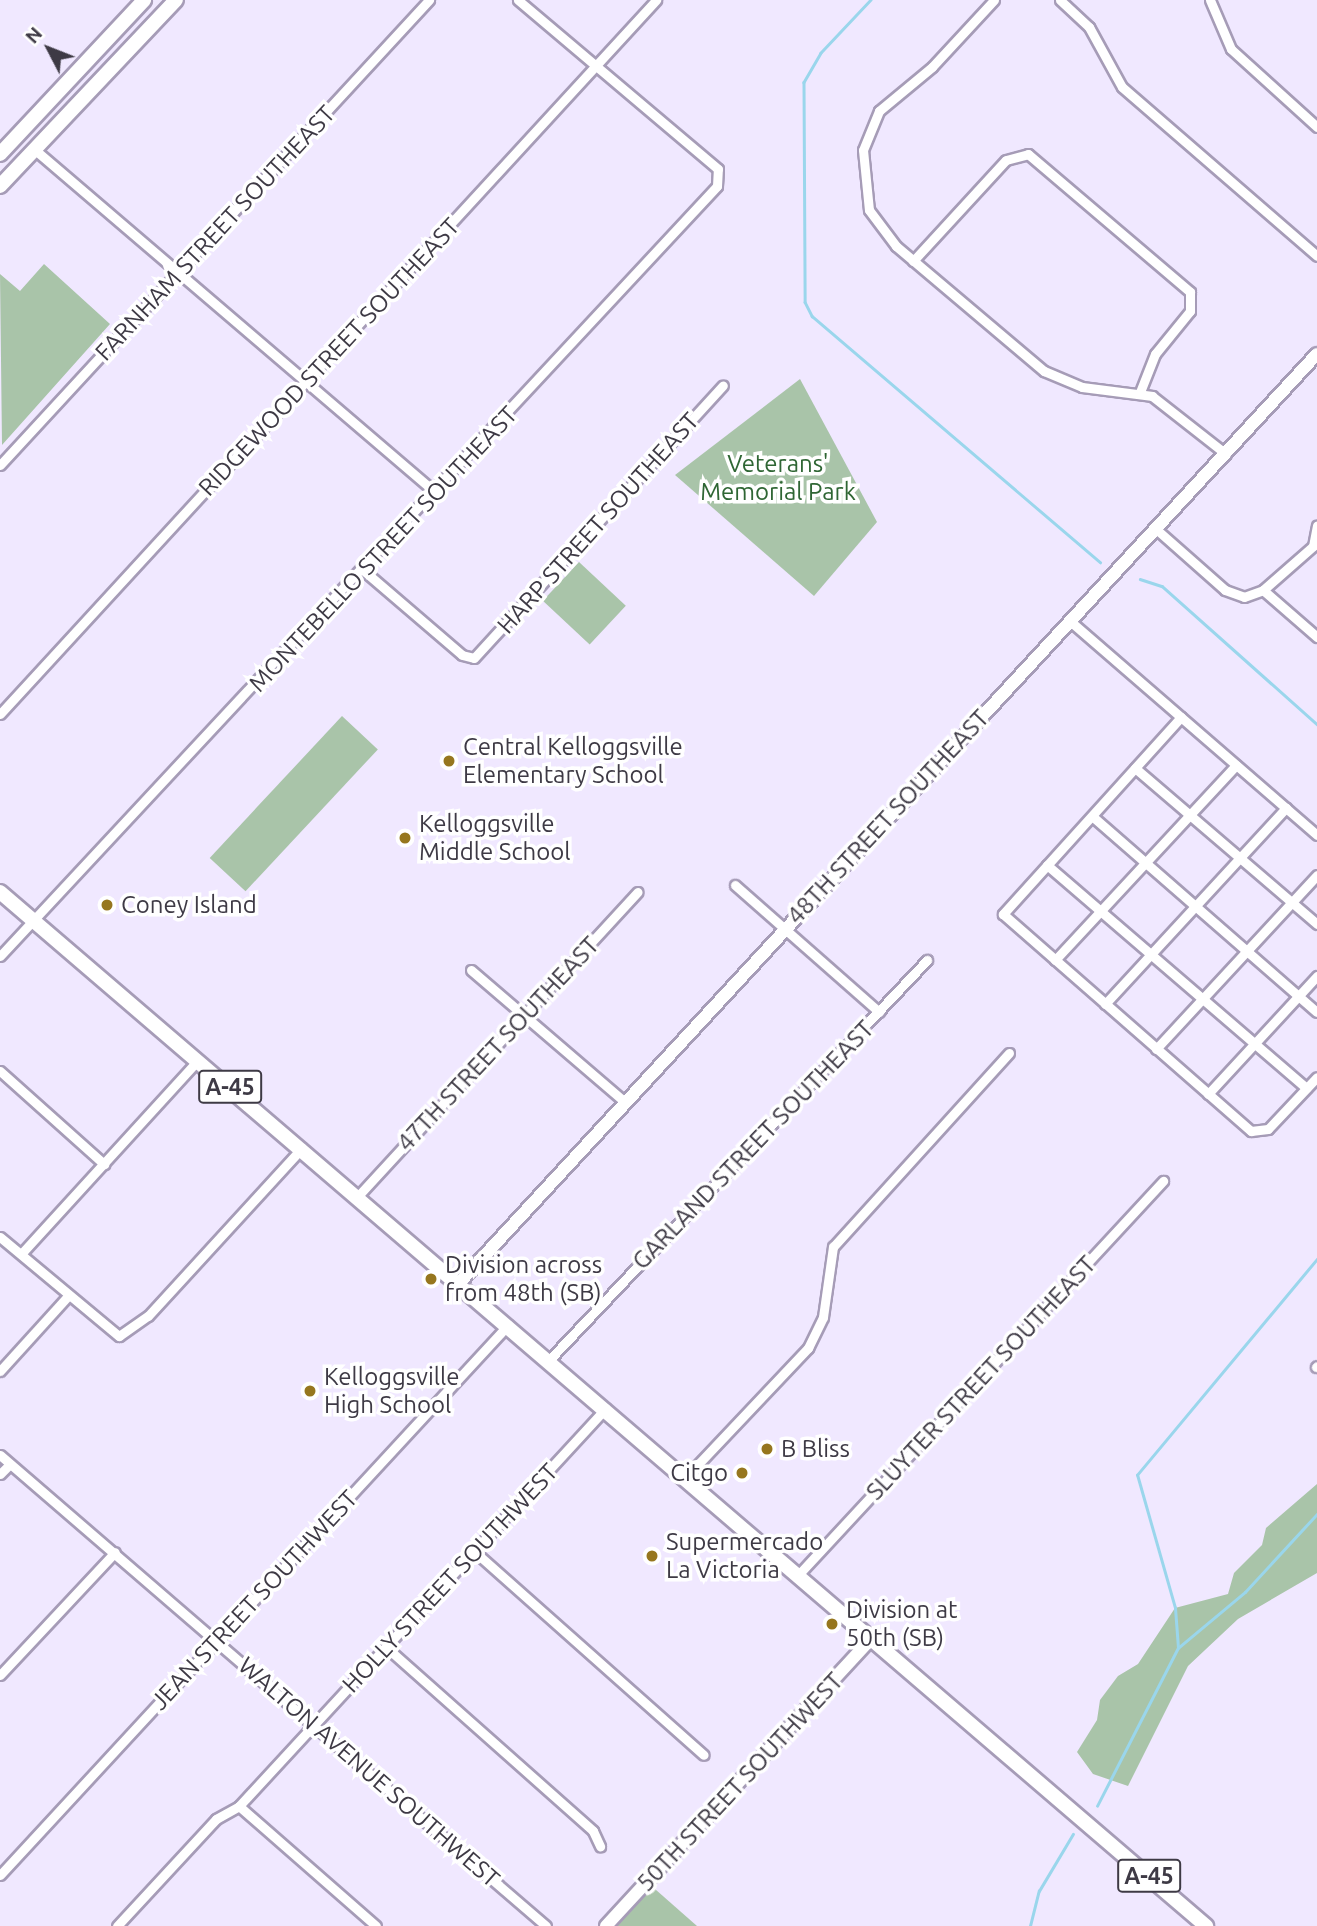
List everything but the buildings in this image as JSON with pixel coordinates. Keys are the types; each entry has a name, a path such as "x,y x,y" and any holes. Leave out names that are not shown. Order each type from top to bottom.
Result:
{"main road":[{"path":"3,183 10,161 2,152 144,0"},
{"path":"3,183 176,0"},
{"path":"32,118 34,149"},
{"name":"A-45","path":"0,892 550,1359 1206,1926"}],"street":[{"name":"FARNHAM STREET SOUTHEAST","path":"0,465 429,0"},
{"path":"518,0 597,66"},
{"name":"RIDGEWOOD STREET SOUTHEAST","path":"0,714 656,0"},
{"path":"994,0 932,67 885,103 863,150 862,184 877,223 913,261 1052,377 1082,387 1140,392 1170,406 1226,454"},
{"path":"1060,0 1089,27 1122,87 1317,256"},
{"path":"1210,0 1231,49 1317,127"},
{"name":"MONTEBELLO STREET SOUTHEAST","path":"0,956 436,493 710,194 718,169 597,66"},
{"path":"34,149 436,493"},
{"path":"913,261 1016,153 1031,156 1190,292 1190,311 1156,354 1140,392"},
{"name":"48TH STREET SOUTHEAST","path":"460,1282 624,1101 1317,354"},
{"name":"HARP STREET SOUTHEAST","path":"363,570 471,659 723,385"},
{"path":"1156,529 1225,590 1244,597 1263,590 1315,547 1317,525"},
{"path":"1263,590 1317,637"},
{"path":"1070,621 1317,835"},
{"path":"1181,717 1003,914 1251,1132 1268,1129 1317,1077"},
{"path":"1055,960 1236,765"},
{"path":"1135,768 1317,924"},
{"path":"1105,1004 1286,808"},
{"path":"1092,816 1317,1012"},
{"path":"1047,865 1306,1088"},
{"path":"1156,1049 1317,875"},
{"path":"735,885 879,1012"},
{"name":"47TH STREET SOUTHEAST","path":"358,1196 638,892"},
{"name":"GARLAND STREET SOUTHEAST","path":"550,1359 927,960"},
{"path":"471,970 624,1101"},
{"path":"1208,1094 1317,976"},
{"path":"686,1477 808,1348 823,1317 833,1247 1009,1053"},
{"path":"21,1254 198,1060"},
{"path":"0,1071 104,1164"},
{"path":"0,1237 67,1297 118,1336 148,1316 302,1148"},
{"name":"SLUYTER STREET SOUTHEAST","path":"799,1574 1163,1181"},
{"path":"0,1371 67,1297"},
{"name":"JEAN STREET SOUTHWEST","path":"0,1875 508,1325"},
{"name":"HOLLY STREET SOUTHWEST","path":"117,1926 216,1819 239,1806 606,1408"},
{"name":"WALTON AVENUE SOUTHWEST","path":"0,1455 316,1724 546,1926"},
{"path":"0,1475 10,1464"},
{"path":"0,1675 114,1552"},
{"path":"474,1552 704,1755"},
{"name":"50TH STREET SOUTHWEST","path":"606,1926 873,1637"},
{"path":"386,1647 593,1831 600,1846"},
{"path":"239,1806 376,1926"}],"green space":[{"path":"44,264 110,324 2,445 0,274 20,291"},
{"name":"Veterans' Memorial Park","path":"800,379 877,522 814,596 675,475"},
{"path":"579,562 626,606 590,644 543,601"},
{"path":"342,716 378,749 246,891 210,858"},
{"path":"1317,1484 1317,1573 1238,1619 1188,1666 1128,1786 1093,1774 1077,1752 1097,1720 1100,1700 1118,1676 1138,1664 1175,1608 1228,1594 1234,1573 1262,1545 1266,1528"},
{"path":"647,1882 697,1926 614,1926"}],"waterway":[{"path":"871,0 821,53 804,82 805,302 812,316 1100,562"},
{"path":"1140,579 1162,586 1317,724"},
{"path":"1097,1806 1178,1648 1175,1608 1137,1475 1317,1259"},
{"path":"1178,1648 1245,1592 1317,1514"},
{"path":"1030,1926 1039,1891 1073,1834"}],"place":[{"name":"Central Kelloggsville Elementary School","path":"449,761"},
{"name":"Kelloggsville Middle School","path":"405,838"},
{"name":"Coney Island","path":"107,905"},
{"name":"Division across from 48th (SB)","path":"431,1279"},
{"name":"Kelloggsville High School","path":"310,1391"},
{"name":"B Bliss","path":"767,1449"},
{"name":"Citgo","path":"742,1473"},
{"name":"Supermercado La Victoria","path":"652,1556"},
{"name":"Division at 50th (SB)","path":"832,1624"}]}
